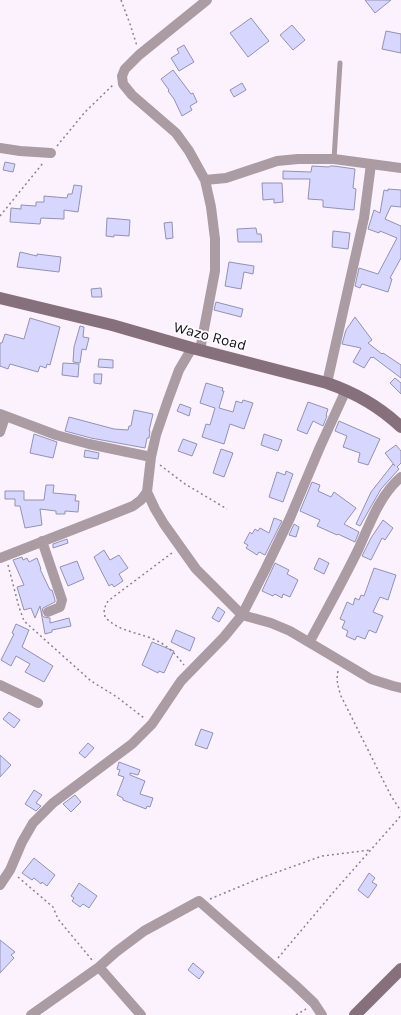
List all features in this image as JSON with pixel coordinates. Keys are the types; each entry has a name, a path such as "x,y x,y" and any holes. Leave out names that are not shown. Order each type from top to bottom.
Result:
{"main road":[{"name":"Wazo Road","path":"0,298 112,325 196,349 328,383 370,402 401,426"},
{"path":"355,1015 401,969"}],"street":[{"path":"208,0 140,55 125,69 122,76 123,84 132,95 176,133 189,151 205,180 211,207 215,239 215,271 196,349 179,370 156,435 151,457 147,492 155,509 196,569 242,615 290,631 371,679 401,688"},
{"path":"0,148 51,153"},
{"path":"205,180 226,178 277,161 298,159 334,159 401,168"},
{"path":"328,383 364,218 371,164"},
{"path":"0,885 10,870 22,842 33,823 53,803 132,744 152,724 189,671 224,637 242,615 290,518 346,390"},
{"path":"0,432 2,415 56,435 89,444 151,457"},
{"path":"310,642 358,551 379,504 387,492 401,477"},
{"path":"2,554 42,541 133,506 147,492"},
{"path":"42,541 62,600 60,607 48,612"},
{"path":"0,685 38,703"},
{"path":"31,1015 99,967 144,931 199,901 314,1003 322,1015"},
{"path":"99,967 141,1015"}],"lane":[{"path":"334,159 340,63"}],"path":[{"path":"121,0 140,55"},
{"path":"0,216 85,112 122,76"},
{"path":"151,457 185,484 227,509"},
{"path":"180,547 108,601 104,609 105,617 111,623 153,639 166,646 175,653 189,671"},
{"path":"2,554 24,621 91,681 117,697 152,724"},
{"path":"272,965 399,818 401,813 341,696 337,686 336,677 340,661"},
{"path":"199,901 205,901 258,879 322,856 370,850"},
{"path":"10,870 31,886 53,908 58,919 99,967"}],"building":[{"path":"365,0 391,0 375,13"},
{"path":"251,18 269,41 248,57 230,33"},
{"path":"292,25 305,40 293,50 280,35"},
{"path":"386,31 401,34 401,53 382,49"},
{"path":"184,45 194,62 179,71 171,58 179,53 177,49"},
{"path":"173,70 191,94 193,93 197,102 190,106 192,110 182,116 174,99 168,91 169,90 161,79"},
{"path":"242,83 246,90 234,97 230,90"},
{"path":"5,162 15,164 13,172 3,170"},
{"path":"312,166 334,166 355,169 353,188 356,189 354,210 323,207 323,200 308,199 310,179 283,179 283,171 311,172"},
{"path":"262,183 282,183 283,202 274,203 274,199 263,200"},
{"path":"74,185 82,186 78,212 64,210 64,219 41,218 40,224 10,222 11,208 21,209 21,205 36,206 36,202 44,202 44,196 67,198 68,194 72,194"},
{"path":"388,189 401,190 401,207 391,206 385,219 401,226 401,258 390,278 392,279 388,292 362,284 360,288 355,286 359,268 378,274 397,238 380,231 379,233 368,229 374,210 380,213 384,190 388,191"},
{"path":"107,218 130,220 129,236 106,236"},
{"path":"172,222 173,238 166,239 164,223"},
{"path":"256,228 257,234 261,234 262,242 238,242 237,229"},
{"path":"333,231 350,233 348,249 332,247"},
{"path":"20,252 37,256 37,254 61,257 59,272 17,267"},
{"path":"229,262 254,266 253,274 244,272 241,289 225,286"},
{"path":"101,288 102,297 92,297 91,289"},
{"path":"216,302 243,309 241,317 214,310"},
{"path":"355,317 372,340 368,343 382,354 383,353 401,365 401,378 373,357 371,357 364,368 353,362 361,348 342,344 346,330"},
{"path":"30,318 60,327 50,365 47,364 46,368 40,366 38,372 10,364 8,369 0,366 0,343 2,343 5,334 24,339"},
{"path":"80,326 84,327 83,337 89,338 86,350 82,349 80,363 73,362 74,347"},
{"path":"99,359 113,360 113,368 98,367"},
{"path":"63,363 79,364 78,377 62,375"},
{"path":"94,374 102,374 101,384 94,383"},
{"path":"395,378 401,383 401,394 390,383"},
{"path":"206,383 223,388 222,391 224,391 219,408 233,412 236,401 242,403 243,400 253,403 244,429 230,424 224,444 202,437 206,424 210,425 215,408 200,403"},
{"path":"308,402 328,409 323,426 313,421 307,434 297,430"},
{"path":"180,404 191,408 189,416 177,411"},
{"path":"134,410 153,414 149,438 147,438 145,448 91,438 65,431 69,417 114,429 128,430 129,426 131,426"},
{"path":"339,421 380,439 368,465 358,462 360,453 343,447 347,436 335,431"},
{"path":"34,434 57,442 53,458 30,453"},
{"path":"264,434 282,440 278,451 261,445"},
{"path":"183,439 197,444 192,456 178,451"},
{"path":"396,445 401,451 401,463 397,467 399,469 381,489 360,526 356,524 371,492 393,464 395,466 385,453"},
{"path":"221,449 233,453 224,477 213,473"},
{"path":"85,450 99,453 98,459 84,457"},
{"path":"286,471 293,474 283,502 269,497 277,472 285,475"},
{"path":"312,482 320,485 318,491 331,497 334,492 356,508 344,524 359,532 355,542 317,526 320,520 300,511"},
{"path":"46,485 54,485 53,493 76,495 75,501 79,501 78,512 65,511 65,514 56,514 56,511 40,509 42,525 25,528 20,506 15,506 15,499 5,499 5,491 24,491 24,500 44,500"},
{"path":"274,518 282,521 265,555 259,552 257,555 246,548 248,545 244,543 250,532 252,534 255,529 258,531 260,528 269,533"},
{"path":"383,520 393,528 385,540 382,538 371,560 362,556 371,538"},
{"path":"294,524 299,527 296,537 289,535"},
{"path":"67,539 68,543 53,548 53,544"},
{"path":"104,550 110,560 119,555 128,568 119,574 123,581 114,587 112,584 109,586 94,557"},
{"path":"22,557 23,560 27,558 29,562 37,558 40,569 50,590 52,590 55,602 43,608 42,615 50,618 50,623 69,618 71,626 52,630 52,632 45,634 40,606 35,618 31,608 24,610 17,587 24,585 13,560"},
{"path":"319,558 329,563 324,574 314,569"},
{"path":"77,561 84,579 68,586 60,567"},
{"path":"275,563 289,570 287,574 298,580 290,597 283,594 282,598 275,594 273,596 262,591"},
{"path":"374,568 396,575 388,600 380,597 373,612 383,616 376,633 369,630 365,639 357,636 355,640 346,636 348,631 342,628 345,621 340,619 347,602 353,605 355,598 359,600 361,595 364,596"},
{"path":"218,607 225,612 219,622 212,618"},
{"path":"16,624 29,630 22,647 53,666 44,682 25,672 30,664 16,656 11,666 1,660 14,634 12,633"},
{"path":"176,630 195,638 190,651 171,642"},
{"path":"152,642 174,651 164,673 159,671 158,673 142,665"},
{"path":"9,712 20,720 14,728 3,719"},
{"path":"201,729 213,733 207,749 195,745"},
{"path":"88,743 94,748 85,758 79,753"},
{"path":"0,755 11,765 0,777"},
{"path":"119,762 140,770 138,775 130,773 130,775 145,781 140,794 153,798 150,807 147,806 146,809 123,800 123,798 117,795 124,777 118,775 120,770 117,769"},
{"path":"34,790 42,795 36,803 41,806 36,811 25,804"},
{"path":"75,795 81,802 71,812 63,804"},
{"path":"34,858 55,875 47,886 42,882 41,884 34,878 32,880 22,873"},
{"path":"369,873 375,878 372,882 377,885 368,898 358,890"},
{"path":"79,883 97,896 89,908 83,904 80,907 72,901 74,898 71,896"},
{"path":"0,940 15,952 11,955 14,958 0,973"},
{"path":"193,963 204,972 199,979 188,970"}]}
